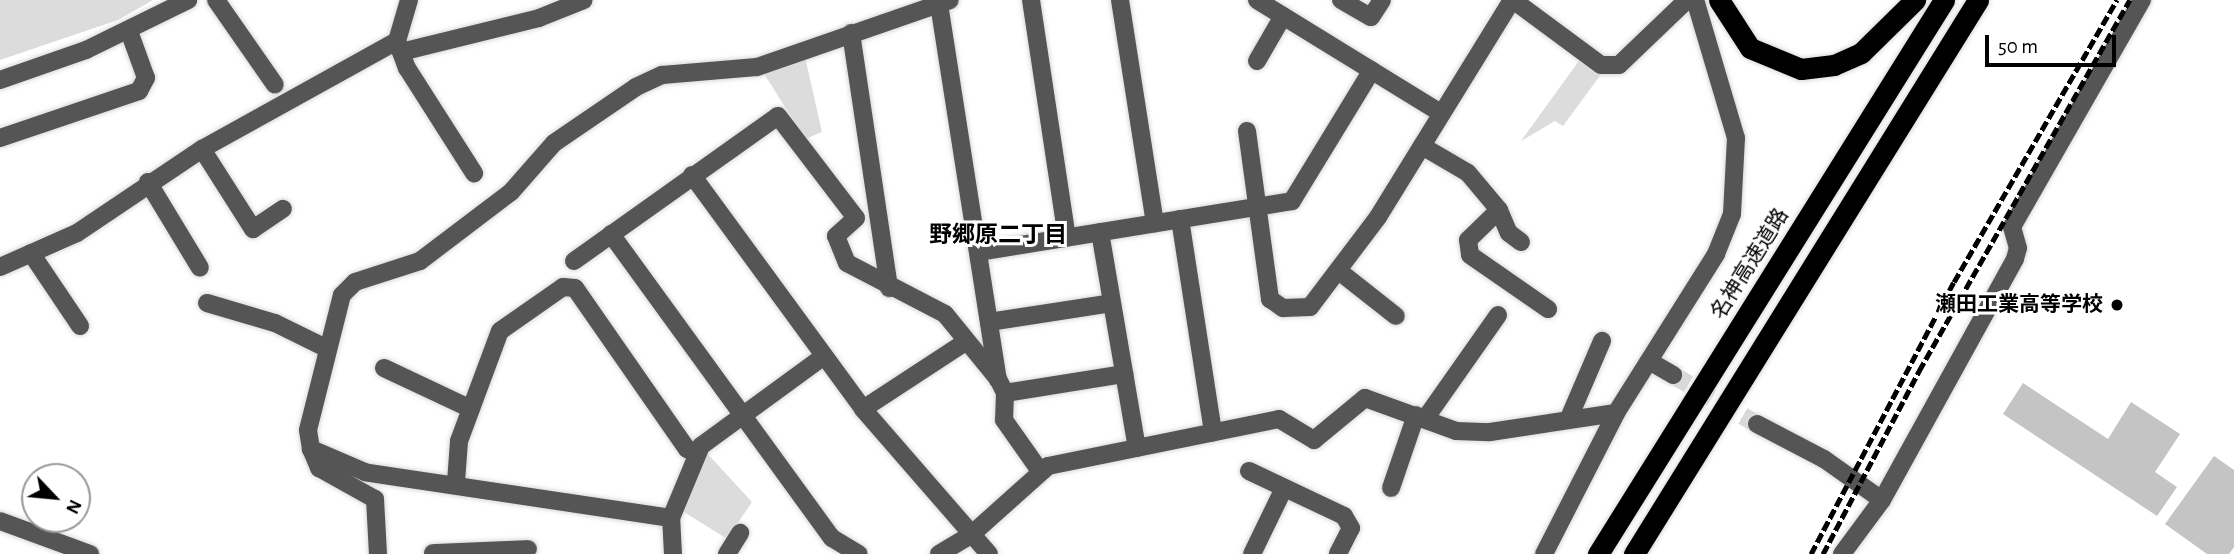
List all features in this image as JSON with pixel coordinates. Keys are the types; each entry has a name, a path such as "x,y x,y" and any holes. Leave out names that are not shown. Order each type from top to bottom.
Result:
{"highway":[{"path":"1719,0 1749,48 1801,69 1834,65 1861,53 1915,0"},
{"name":"名神高速道路","path":"1598,554 1944,0"},
{"path":"1634,554 1978,0"}],"street":[{"path":"0,80 129,31 188,0"},
{"path":"216,0 275,85"},
{"path":"409,0 399,46 474,173"},
{"path":"0,267 77,233 148,182 202,149 399,46 539,18 584,0"},
{"path":"1031,0 1067,237"},
{"path":"1120,0 1156,223"},
{"path":"1257,0 1441,113"},
{"path":"1341,0 1371,18 1382,0"},
{"path":"1247,131 1255,207 1270,299 1283,308 1310,307 1340,272 1513,0 1601,65 1619,65 1687,0"},
{"path":"1544,554 1616,413 1716,254 1732,214 1738,174 1736,138 1695,0"},
{"path":"1842,554 1882,500 2015,259 2018,248 2012,227 2142,0"},
{"path":"378,554 375,499 319,468 307,430 326,348 342,295 355,282 420,261 511,192 554,143 636,87 662,75 732,72 774,54 850,33 944,2 978,252 1002,386 1004,420 1040,471"},
{"path":"1257,61 1283,16"},
{"path":"0,138 139,91 146,78 129,31"},
{"path":"850,33 890,288"},
{"path":"978,252 1292,201 1372,70"},
{"path":"574,261 771,117 783,118 856,218 836,236 847,263 890,288 945,314 964,343 1002,386"},
{"path":"1422,146 1468,173 1499,210 1509,233 1521,242"},
{"path":"202,149 253,229 283,209"},
{"path":"692,175 863,410 989,554"},
{"path":"148,182 200,268"},
{"path":"1499,210 1468,240 1470,255 1548,309"},
{"path":"1180,219 1213,432"},
{"path":"1100,232 1137,448"},
{"path":"611,234 743,415 827,546 859,554"},
{"path":"31,253 80,326"},
{"path":"1340,272 1396,316"},
{"path":"456,482 459,440 500,331 563,286 575,288 687,449 697,454"},
{"path":"207,303 275,323 326,348"},
{"path":"989,322 1112,303"},
{"path":"1391,488 1420,417 1498,315"},
{"path":"1569,418 1602,341"},
{"path":"863,410 964,343"},
{"path":"673,554 671,518 697,454 743,415 824,356"},
{"path":"1649,361 1673,375"},
{"path":"384,369 471,409"},
{"path":"1002,386 1124,374"},
{"path":"939,554 972,534 1040,471 1279,419 1314,440 1364,398 1456,431 1490,432 1616,413"},
{"path":"1757,424 1824,459 1882,500"},
{"path":"311,449 365,472 456,482 671,518"},
{"path":"1249,471 1344,516 1350,528 1338,554"},
{"path":"1252,554 1284,488"},
{"path":"0,521 50,547 90,554"},
{"path":"727,554 740,533"},
{"path":"433,553 528,550"}],"shaded area":[{"path":"0,0 153,0 118,20 0,60"},
{"path":"805,57 822,132 805,139 763,72"},
{"path":"1581,58 1602,73 1563,126 1555,121 1521,141"},
{"path":"705,451 752,502 727,539 684,512"}],"building":[{"path":"2023,383 2108,439 2131,402 2180,434 2155,472 2177,487 2157,516 2003,414"},
{"path":"2214,456 2234,470 2234,547 2229,554 2207,554 2165,524"}],"tunnel":[{"path":"1673,375 1757,424"}],"railway":[{"path":"1811,554 1954,282 2117,0"},
{"path":"1823,554 1919,371 2130,0"}],"place":[{"name":"瀬田工業高等学校","path":"2117,305"}],"district":[{"name":"野郷原二丁目","path":"998,236"}]}
